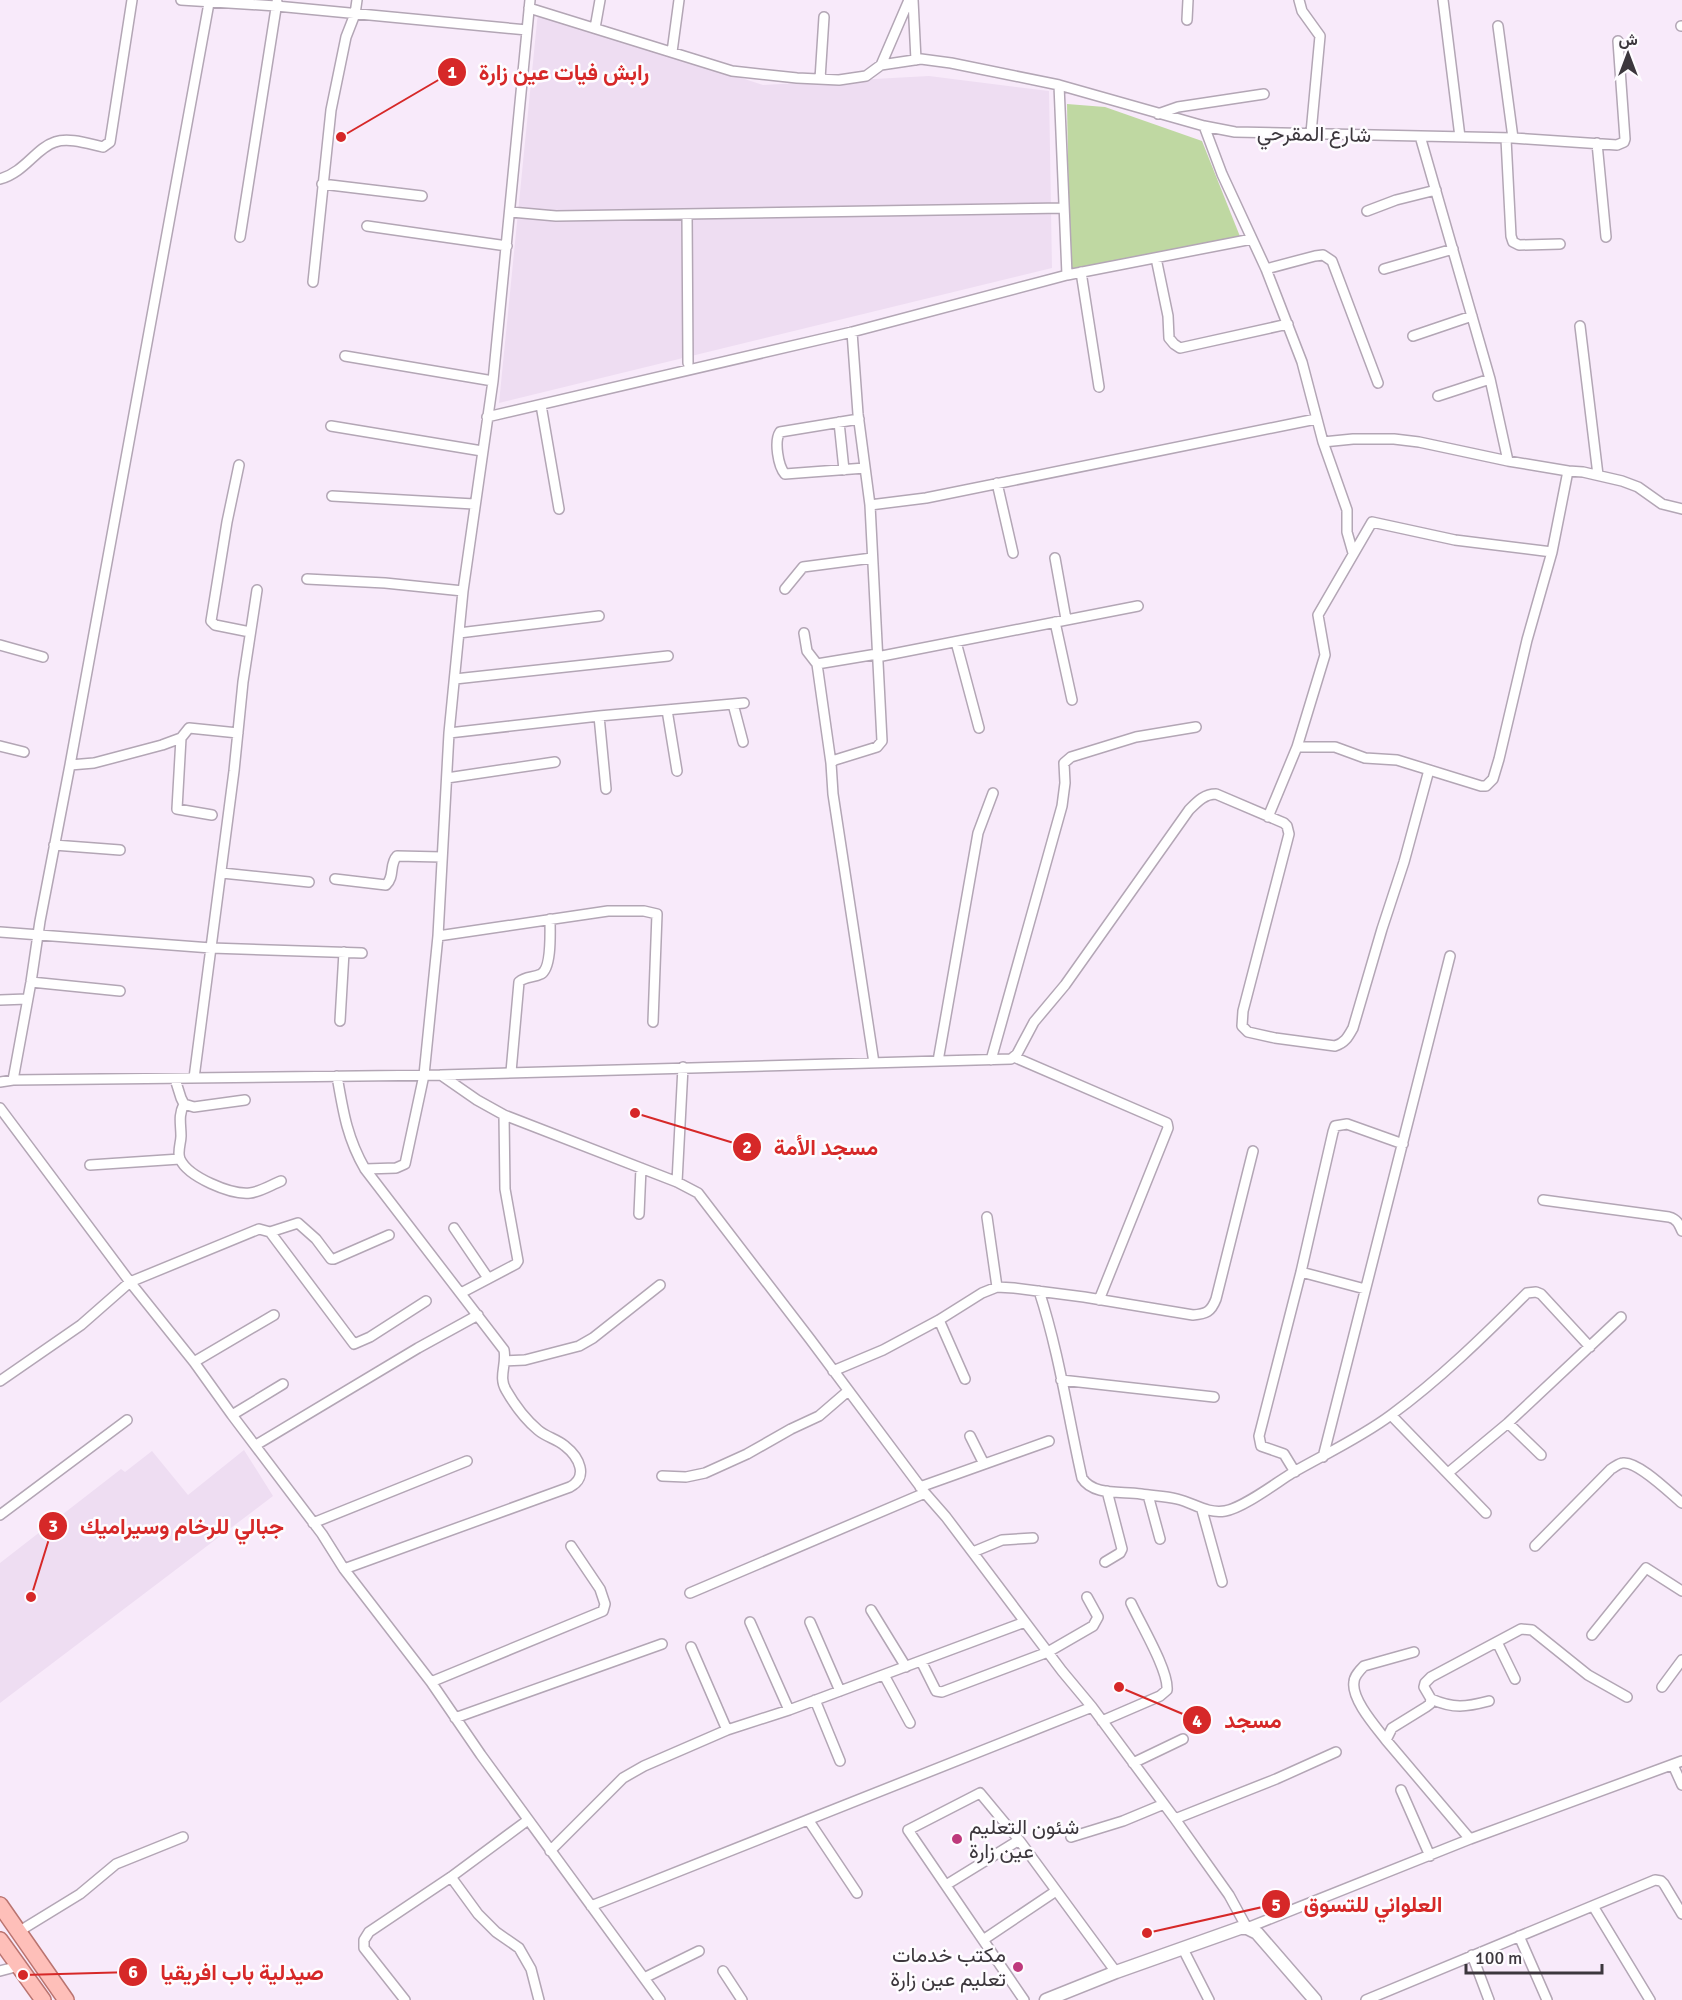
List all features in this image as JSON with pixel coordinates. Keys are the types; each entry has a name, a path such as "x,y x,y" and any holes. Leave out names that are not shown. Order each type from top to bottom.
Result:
{"main road":[{"path":"0,1905 66,2000"},
{"path":"0,1940 43,2000"}],"street":[{"path":"0,179 12,175 46,147 56,142 67,141 103,147 110,142 132,0"},
{"path":"181,0 209,3 277,3 355,14 527,30"},
{"path":"313,282 331,110 346,37 355,14 357,0"},
{"path":"595,28 600,0"},
{"path":"672,52 679,0"},
{"path":"911,0 916,60"},
{"path":"881,65 911,0"},
{"path":"1187,20 1188,0"},
{"path":"1299,0 1302,11 1320,36 1311,133"},
{"path":"1443,0 1460,137"},
{"path":"13,1080 209,3"},
{"path":"240,237 277,3"},
{"path":"365,1169 396,1168 405,1164 424,1075 438,936 449,733 463,591 493,381 511,212 529,4"},
{"name":"شارع المقرحي","path":"529,4 595,28 732,71 787,78 840,80 866,76 881,65 916,60 951,63 1059,85 1158,114 1235,132 1460,137 1617,145 1625,139 1618,41"},
{"path":"820,79 824,17"},
{"path":"1498,26 1509,139 1511,236 1513,242 1519,244 1560,244"},
{"path":"1059,85 1067,275"},
{"path":"1158,114 1178,107 1264,94"},
{"path":"1204,126 1222,174 1266,269 1302,362 1316,419 1347,510 1347,532 1353,553"},
{"path":"1419,136 1490,380 1508,461"},
{"path":"1597,143 1606,237"},
{"path":"322,184 422,196"},
{"path":"1367,211 1396,200 1436,190"},
{"path":"511,212 556,216 1064,208"},
{"path":"687,214 688,363"},
{"path":"367,226 507,246"},
{"path":"488,417 852,332 1067,275 1252,239"},
{"path":"1384,269 1453,249"},
{"path":"1266,269 1323,255 1332,261 1378,383"},
{"path":"1156,258 1168,316 1169,338 1180,348 1288,324"},
{"path":"1081,272 1099,387"},
{"path":"1413,336 1472,316"},
{"path":"1580,326 1598,475"},
{"path":"831,763 880,744 882,727 870,505 859,419 852,332"},
{"path":"345,356 493,381"},
{"path":"1438,396 1490,380"},
{"path":"541,405 560,509"},
{"path":"859,419 780,432 777,437 781,469 785,474 865,468"},
{"path":"870,505 926,498 1316,419"},
{"path":"839,422 844,470"},
{"path":"332,426 482,451"},
{"path":"1323,442 1394,439 1508,461 1598,475 1638,487 1662,504 1682,509"},
{"path":"239,465 211,621 215,625 250,632"},
{"path":"1297,747 1335,747 1365,758 1397,760 1481,786 1486,786 1493,779 1527,640 1552,552 1568,471"},
{"path":"997,483 1013,553"},
{"path":"332,496 474,504"},
{"path":"1268,817 1297,747 1325,655 1318,615 1372,522 1455,540 1552,552"},
{"path":"785,589 803,567 872,558"},
{"path":"1055,558 1066,619"},
{"path":"307,579 384,583 463,591"},
{"path":"194,1078 222,873 243,682 257,590"},
{"path":"817,664 957,642 1138,606"},
{"path":"459,633 599,616"},
{"path":"1055,622 1072,700"},
{"path":"804,633 807,651 817,664 831,763 833,794 874,1063"},
{"path":"957,642 979,728"},
{"path":"0,645 43,657"},
{"path":"455,679 668,656"},
{"path":"449,733 744,703"},
{"path":"733,704 743,742"},
{"path":"667,710 677,771"},
{"path":"599,716 606,789"},
{"path":"991,1060 1062,806 1065,783 1064,763 1071,757 1136,737 1196,727"},
{"path":"70,765 94,763 130,755 181,738 189,728 238,733"},
{"path":"181,738 177,809 212,815"},
{"path":"0,746 24,752"},
{"path":"447,778 555,762"},
{"path":"0,1082 441,1075 1011,1059 1034,1022 1065,985 1189,810 1196,802 1216,794 1287,826 1289,834 1243,1011 1242,1026 1248,1032 1275,1038 1331,1046 1341,1044 1353,1028 1430,770"},
{"path":"938,1061 978,833 993,792"},
{"path":"54,845 120,850"},
{"path":"335,879 386,885 391,880 393,860 397,856 442,857"},
{"path":"222,873 309,882"},
{"path":"438,936 608,911 644,910 657,914 653,1022"},
{"path":"512,1072 519,982 524,978 541,974 546,969 550,944 550,919"},
{"path":"0,932 211,948 362,953"},
{"path":"339,1021 344,952"},
{"path":"1323,1457 1450,956"},
{"path":"31,982 120,991"},
{"path":"0,1000 27,999"},
{"path":"1014,1057 1167,1123 1168,1128 1100,1300"},
{"path":"677,1182 683,1067"},
{"path":"441,1075 458,1088 504,1114 677,1182 698,1193 923,1490 1092,1707 1229,1895 1247,1928 1257,1933 1315,2000"},
{"path":"337,1076 345,1125 350,1141 365,1169 504,1350 505,1361 502,1374 505,1389 538,1431 565,1446 581,1469 581,1477 577,1483 344,1569"},
{"path":"175,1079 184,1104 179,1121 180,1159 188,1169 203,1180 234,1192 255,1192 280,1181"},
{"path":"184,1104 194,1107 245,1100"},
{"path":"0,1108 130,1282 194,1362 313,1523 344,1569 431,1682 550,1851 660,2000"},
{"path":"461,1293 518,1261 505,1189 504,1114"},
{"path":"1295,1472 1284,1455 1261,1446 1259,1442 1335,1126 1347,1124 1403,1144"},
{"path":"833,1371 883,1350 939,1320 982,1293 997,1287 1040,1291 1192,1315 1209,1313 1216,1299 1253,1151"},
{"path":"90,1165 180,1159"},
{"path":"639,1214 641,1168"},
{"path":"1543,1200 1674,1218 1682,1231"},
{"path":"987,1216 997,1287"},
{"path":"0,1380 81,1325 130,1282 259,1229 270,1232 298,1223 316,1239 331,1259 389,1235"},
{"path":"454,1228 488,1278"},
{"path":"270,1232 354,1344 370,1338 426,1301"},
{"path":"1301,1272 1365,1289"},
{"path":"505,1361 525,1360 579,1346 593,1338 660,1285"},
{"path":"1040,1291 1050,1324 1082,1478 1090,1487 1177,1499 1202,1510 1228,1510 1358,1437 1392,1415 1472,1347 1527,1293 1541,1294 1590,1347"},
{"path":"194,1362 274,1315"},
{"path":"255,1445 478,1315"},
{"path":"1448,1473 1508,1423 1621,1317"},
{"path":"939,1320 964,1378"},
{"path":"1061,1380 1214,1397"},
{"path":"232,1415 283,1384"},
{"path":"662,1476 686,1477 705,1473 747,1454 791,1428 832,1408 848,1391"},
{"path":"1392,1415 1486,1513"},
{"path":"0,1515 127,1420"},
{"path":"1508,1423 1541,1455"},
{"path":"970,1436 984,1464"},
{"path":"690,1593 984,1464 1049,1441"},
{"path":"313,1523 467,1461"},
{"path":"1535,1546 1611,1469 1621,1463 1630,1463 1640,1469 1682,1503"},
{"path":"1105,1562 1120,1553 1122,1549 1107,1491"},
{"path":"1148,1495 1160,1539"},
{"path":"1202,1510 1222,1582"},
{"path":"973,1552 1002,1540 1033,1538"},
{"path":"431,1682 603,1611 605,1604 600,1589 571,1546"},
{"path":"1592,1635 1646,1568 1682,1591"},
{"path":"921,1661 936,1691 942,1692 1048,1652 1093,1626 1097,1621 1098,1617 1087,1597"},
{"path":"1102,1721 1160,1696 1168,1686 1162,1668 1131,1604"},
{"path":"871,1610 906,1667"},
{"path":"810,1622 840,1691"},
{"path":"550,1851 623,1778 644,1766 727,1730 789,1710 1025,1622"},
{"path":"750,1623 789,1710"},
{"path":"1386,1740 1392,1728 1430,1704 1431,1699 1425,1687 1426,1680 1521,1629 1532,1630 1588,1675 1627,1697"},
{"path":"1497,1641 1515,1679"},
{"path":"456,1718 662,1644"},
{"path":"691,1647 727,1730"},
{"path":"1414,1652 1364,1666 1354,1681 1355,1690 1364,1711 1386,1740 1470,1839"},
{"path":"1662,1687 1682,1660"},
{"path":"884,1675 910,1723"},
{"path":"1431,1699 1451,1706 1467,1707 1489,1701"},
{"path":"815,1700 840,1761"},
{"path":"591,1906 1092,1707"},
{"path":"1133,1763 1183,1739"},
{"path":"1175,1819 1276,1779 1336,1752"},
{"path":"1054,1998 1116,1972 1234,1929 1247,1928 1470,1839 1677,1763 1682,1785"},
{"path":"1401,1790 1430,1856"},
{"path":"1024,2000 908,1830 980,1793 1019,1840 1116,1972"},
{"path":"1071,1837 1124,1821 1164,1804"},
{"path":"405,2000 364,1948 364,1940 369,1932 451,1877 528,1820"},
{"path":"809,1821 857,1893"},
{"path":"18,1932 80,1894 116,1864 183,1837"},
{"path":"946,1885 1019,1840"},
{"path":"451,1877 478,1914 496,1932 519,1948 531,1969 539,2000"},
{"path":"1366,2000 1658,1880 1668,1890 1682,1914"},
{"path":"983,1940 1056,1891"},
{"path":"1593,1906 1650,2000"},
{"path":"1520,1936 1547,2000"},
{"path":"1183,1949 1209,2000"},
{"path":"644,1978 699,1951"},
{"path":"1472,1955 1490,2000"},
{"path":"0,1971 19,1966"},
{"path":"723,1971 742,2000"}],"shaded area":[{"path":"538,12 763,85 929,76 1049,91 1052,268 499,403"},
{"path":"244,1450 273,1496 0,1703 0,1563 121,1469 125,1472 152,1451 188,1495"}],"green space":[{"path":"1067,104 1105,107 1202,141 1241,239 1070,271"}],"place":[{"name":"رابش فيات عين زارة","path":"341,137"},
{"name":"مسجد الأمة","path":"635,1113"},
{"name":"جبالي للرخام وسيراميك","path":"31,1597"},
{"name":"مسجد","path":"1119,1687"},
{"name":"شئون التعليم عين زارة","path":"957,1839"},
{"name":"العلواني للتسوق","path":"1147,1933"},
{"name":"مكتب خدمات تعليم عين زارة","path":"1018,1967"},
{"name":"صيدلية باب افريقيا","path":"23,1975"}]}
